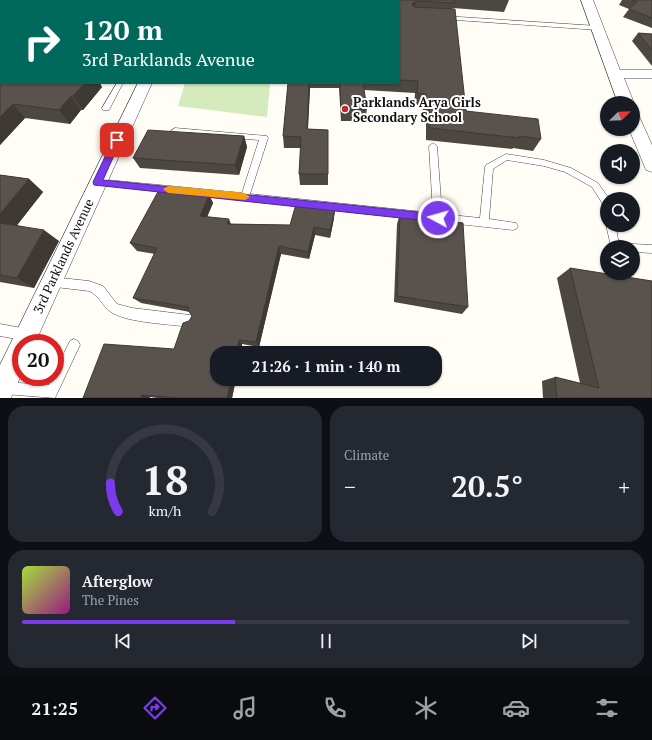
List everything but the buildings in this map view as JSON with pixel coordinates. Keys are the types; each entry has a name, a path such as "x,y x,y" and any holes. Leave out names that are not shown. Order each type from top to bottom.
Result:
{"street":[{"path":"587,0 623,96"},
{"path":"614,74 652,74"},
{"name":"3rd Parklands Avenue","path":"28,334 97,182 145,84"},
{"path":"640,136 652,165"},
{"name":"3rd Parklands Avenue","path":"1,390 12,367"}],"lane":[{"path":"461,13 524,17"},
{"path":"504,16 506,22"},
{"path":"437,18 598,28"},
{"path":"106,108 119,84"},
{"path":"176,131 264,138 245,197"},
{"path":"433,146 438,218"},
{"path":"484,223 489,167 506,157 544,163 568,170 595,184 600,192"},
{"path":"97,182 513,226"},
{"path":"640,248 652,249"},
{"path":"51,282 89,286 99,290 114,308 132,314 190,321"},
{"path":"0,330 12,336"},
{"path":"1,390 51,394 74,345"}],"green space":[{"path":"185,84 270,84 267,117 178,106"}],"slow traffic":[{"path":"168,189 245,197"}],"place":[{"name":"Parklands Arya Girls Secondary School","path":"345,109"}],"route":[{"path":"117,140 97,182 438,218"}]}
